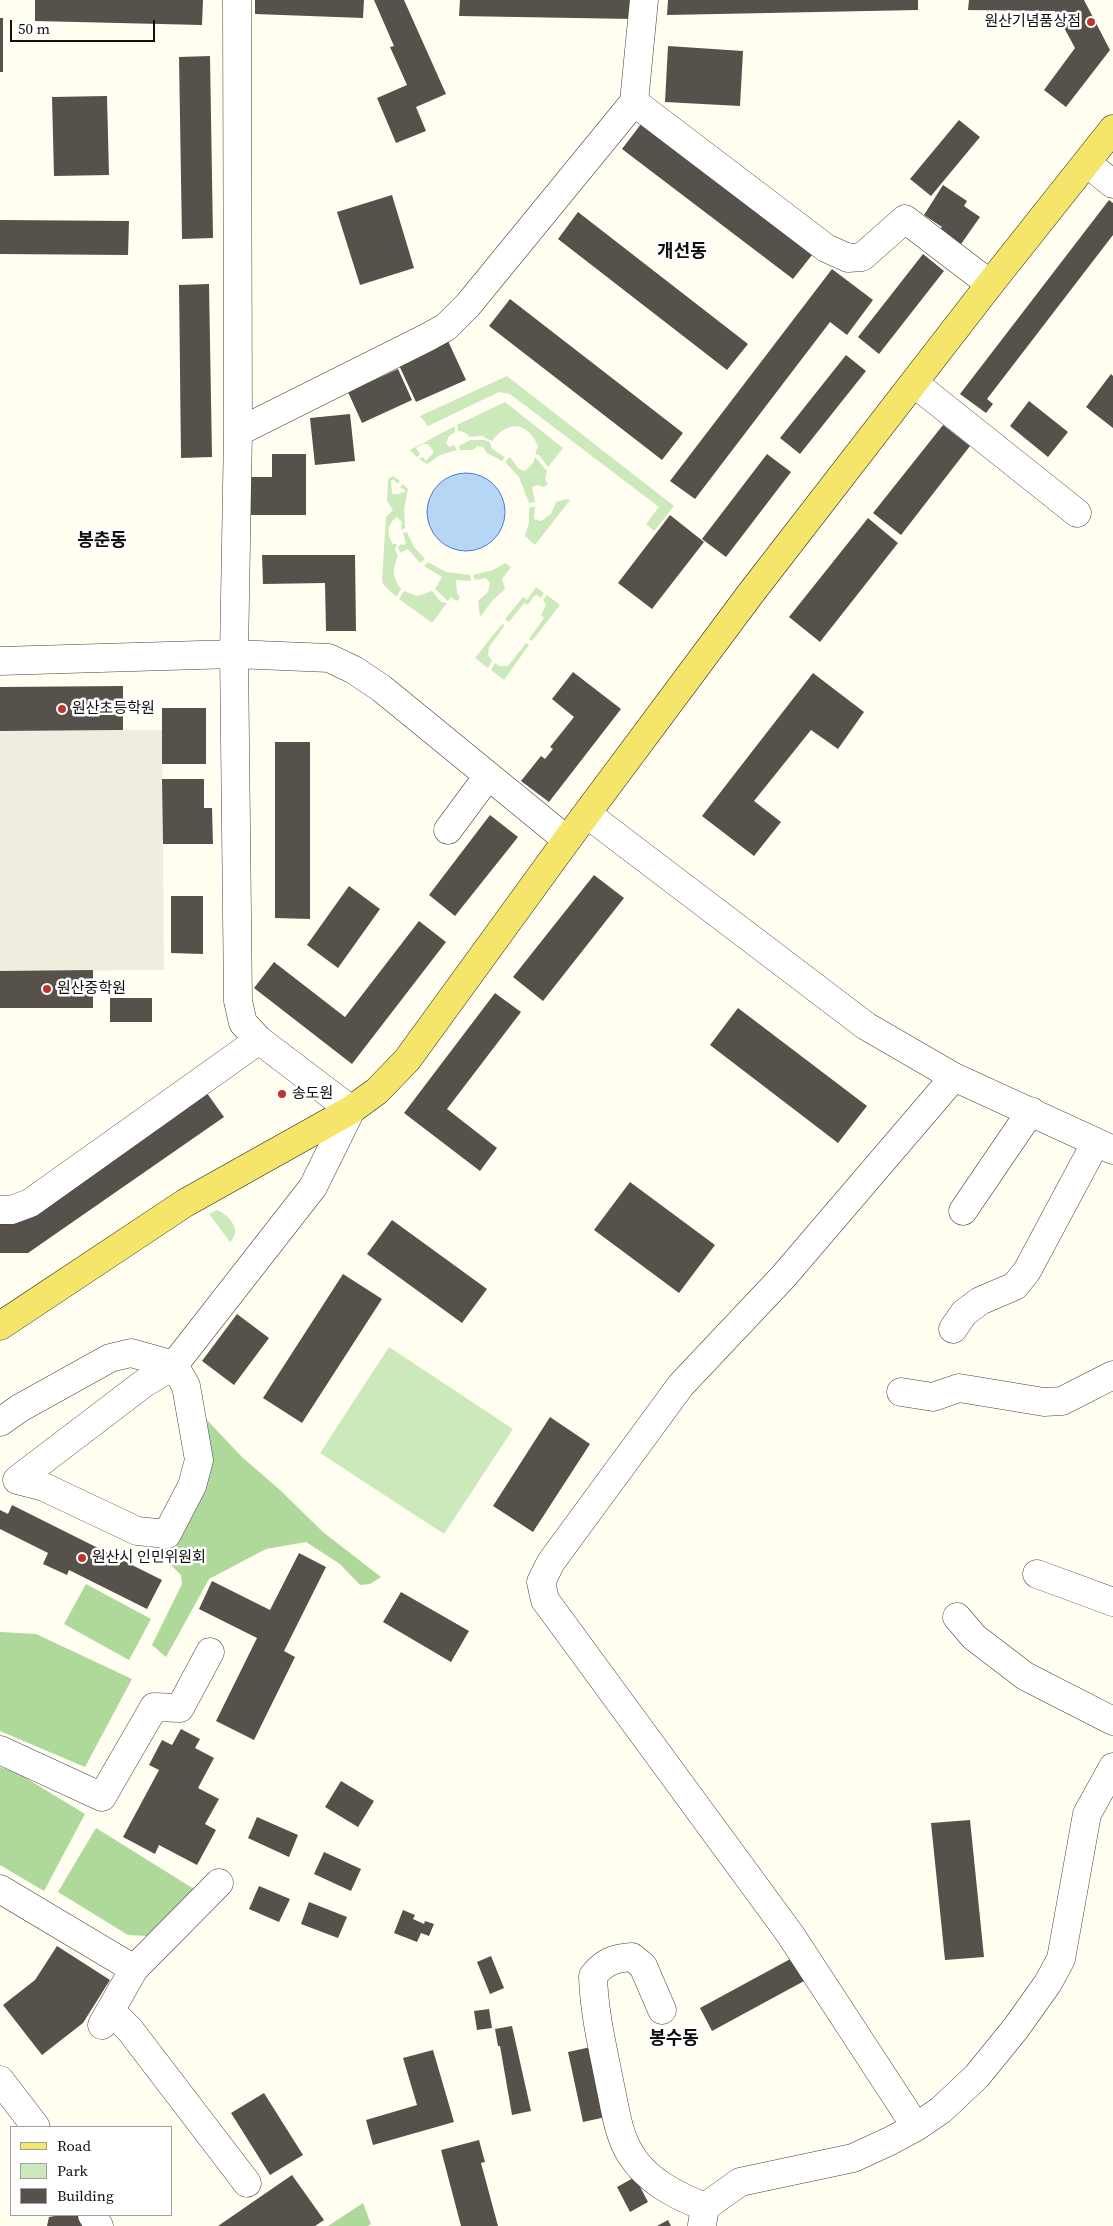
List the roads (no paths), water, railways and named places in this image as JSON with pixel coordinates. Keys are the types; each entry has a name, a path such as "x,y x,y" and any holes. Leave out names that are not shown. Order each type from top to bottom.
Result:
{"main road":[{"path":"0,1326 185,1203 351,1110 378,1091 407,1060 567,840 751,593 990,284 1113,129"}],"street":[{"path":"9,1481 143,1384 174,1365 313,1187 351,1110 259,1040 243,1023 238,1001 234,654 238,432 237,0"},
{"path":"238,432 446,327 468,305 634,102 644,0"},
{"path":"634,102 826,248 848,258 862,257 905,219 990,284"},
{"path":"1087,163 1113,184"},
{"path":"914,383 1077,513"},
{"path":"0,660 234,654 329,658 381,688 567,840"},
{"path":"448,830 488,776"},
{"path":"587,814 866,1026 954,1077 1104,1146 1027,1271 1015,1286 980,1301 964,1313 953,1329"},
{"path":"0,1210 11,1210 30,1203 259,1040"},
{"path":"916,2127 898,2096 854,2036 790,1934 545,1600 542,1582 551,1562 681,1385 783,1277 954,1077"},
{"path":"963,1211 1031,1111"},
{"path":"0,1422 20,1408 110,1358 131,1353 174,1365 186,1386 199,1460 192,1486 168,1534 137,1530 44,1486 9,1481"},
{"path":"901,1392 933,1397 959,1388 1044,1402 1062,1401 1113,1375"},
{"path":"1037,1574 1113,1602"},
{"path":"957,1617 974,1638 1025,1676 1113,1721"},
{"path":"0,1750 102,1797 154,1707 180,1708 210,1652"},
{"path":"662,2010 643,1966 632,1957 617,1958 602,1964 593,1976 594,2004 619,2125 630,2155 650,2176 703,2217 740,2182 853,2158 890,2142 941,2110 976,2076 1048,1983 1061,1959 1087,1814 1113,1767"},
{"path":"219,1883 134,1970 106,2018 130,2030 246,2183"},
{"path":"0,1889 134,1970"},
{"path":"0,2080 35,2126"}],"water":[{"path":"466,473 481,476 493,485 502,497 505,512 502,527 493,539 481,548 466,551 451,548 439,539 430,527 427,512 430,497 439,485 451,476"}],"place":[{"name":"원산기념품상점","path":"1091,22"},
{"name":"원산초등학원","path":"62,709"},
{"name":"원산중학원","path":"47,989"},
{"name":"송도원","path":"282,1094"},
{"name":"원산시 인민위원회","path":"82,1558"}],"district":[{"name":"개선동","path":"682,252"},
{"name":"봉춘동","path":"102,541"},
{"name":"봉수동","path":"674,2039"}]}
